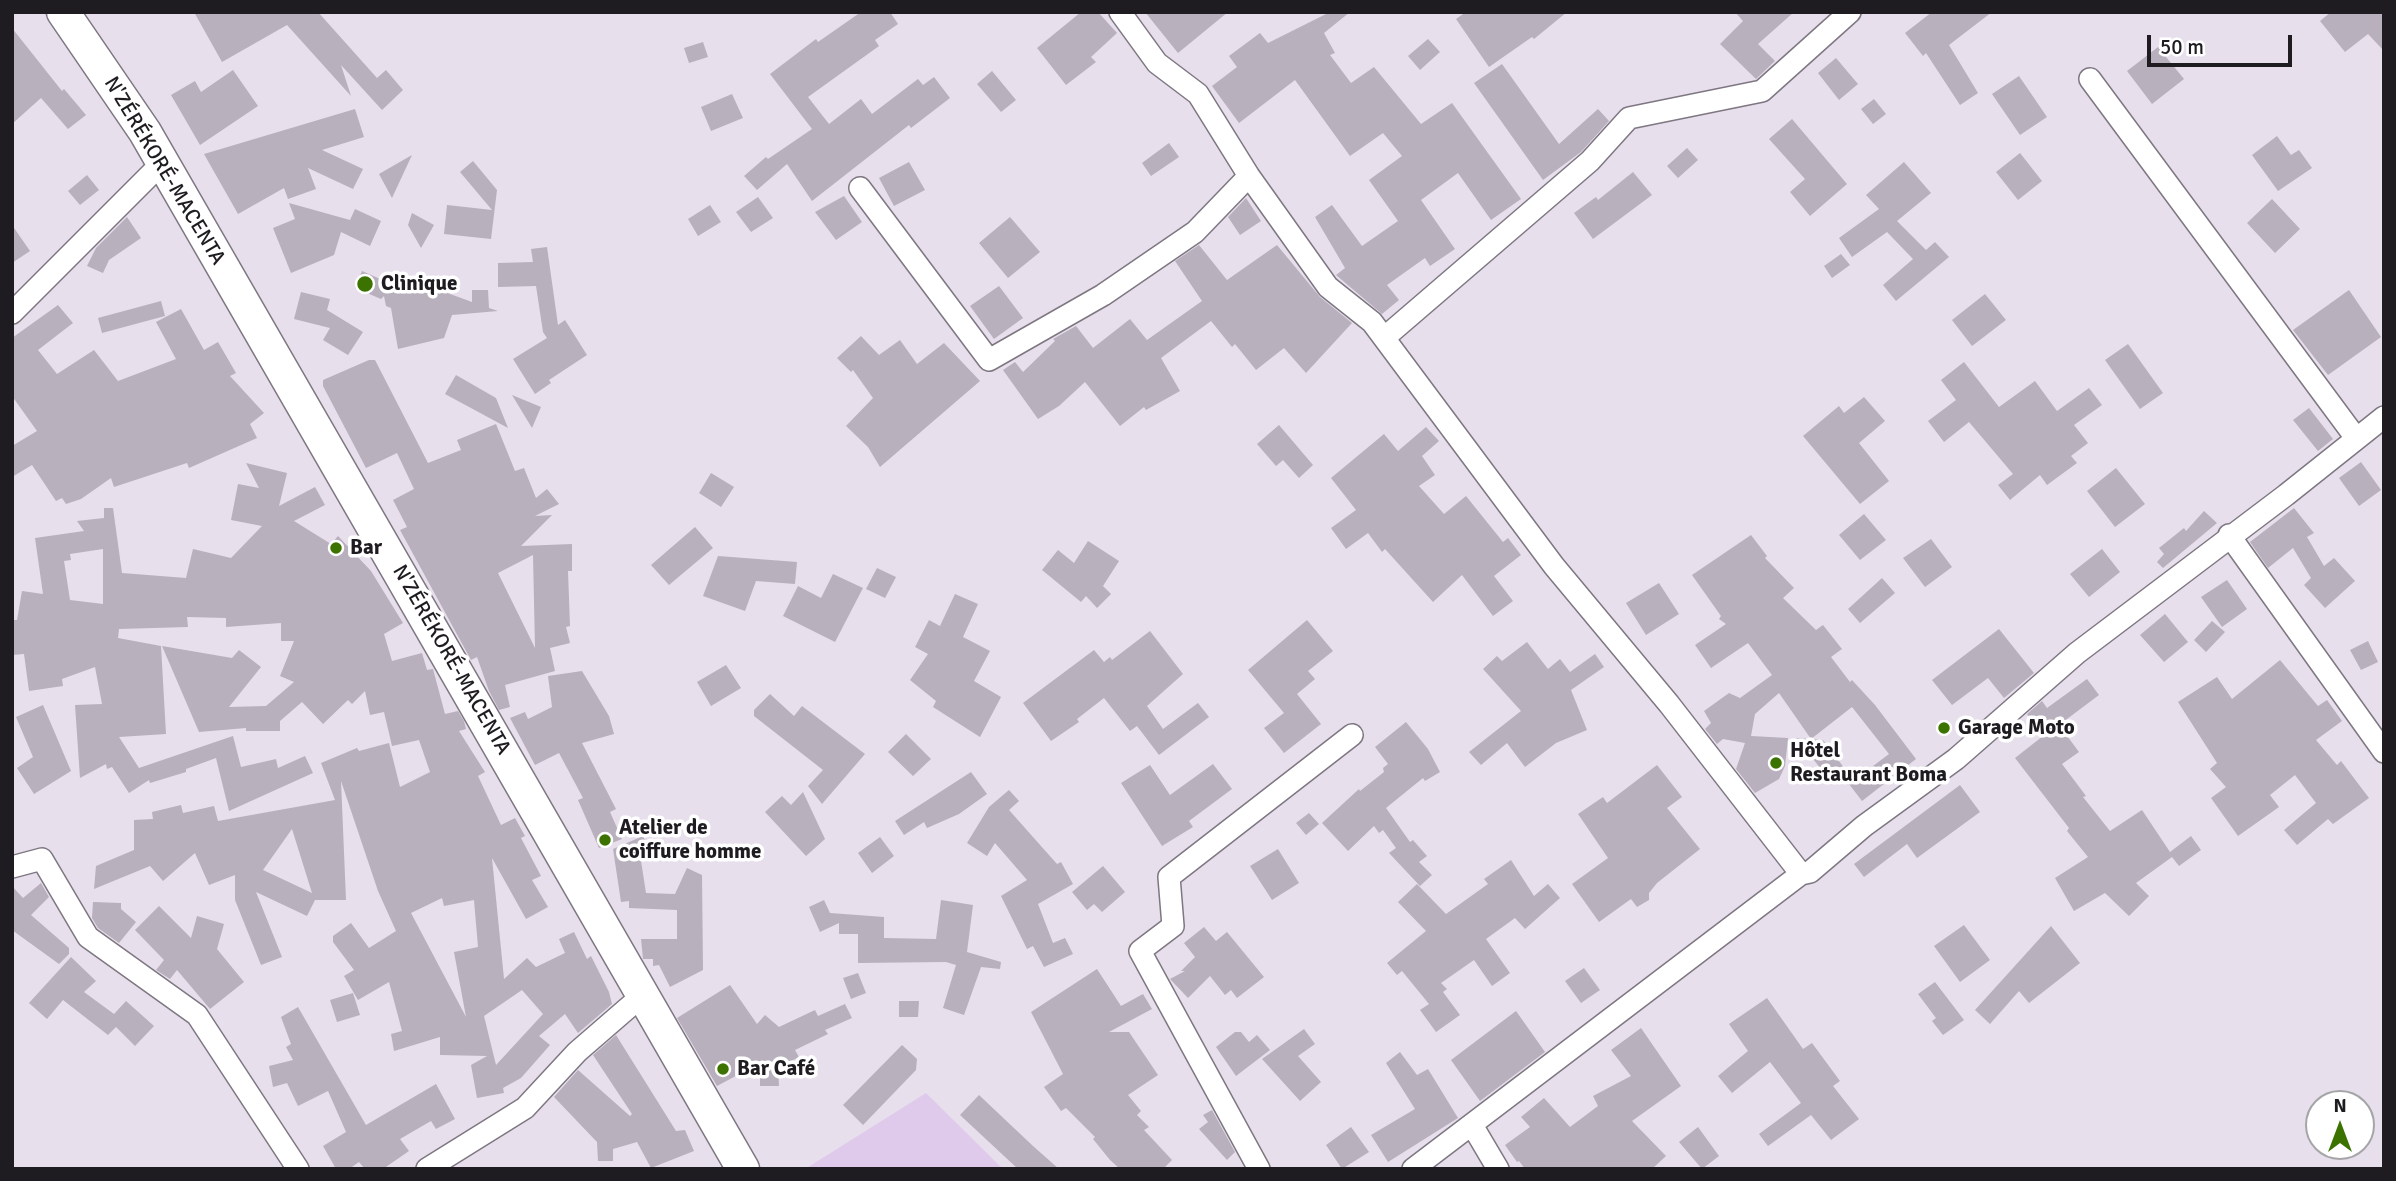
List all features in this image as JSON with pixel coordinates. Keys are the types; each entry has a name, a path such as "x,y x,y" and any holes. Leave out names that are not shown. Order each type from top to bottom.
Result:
{"highway":[{"name":"N'ZÉRÉKORÉ-MACENTA","path":"64,12 145,132 743,1169"}],"street":[{"path":"1120,12 1157,63 1198,94 1249,176 1328,287 1372,322 1554,566 1669,704 1801,874"},
{"path":"1384,338 1590,161 1629,118 1762,91 1850,12"},
{"path":"2090,79 2356,438"},
{"path":"12,313 162,163"},
{"path":"860,188 989,360 1103,295 1195,232 1249,176"},
{"path":"1413,1169 1801,874 1810,872 1864,826 1956,759 2077,653 2286,495 2384,417"},
{"path":"2229,536 2384,752"},
{"path":"1259,1169 1140,951 1173,926 1169,877 1352,735"},
{"path":"12,867 42,859 88,937 197,1015 298,1169"},
{"path":"426,1169 525,1108 578,1052 644,994"},
{"path":"1472,1125 1498,1169"}],"shaded area":[{"path":"926,1093 1003,1169 805,1169"}],"building":[{"path":"194,12 318,12 377,78 386,70 403,90 382,110 341,65 351,96 287,25 222,62"},
{"path":"861,12 890,12 898,24 875,40 879,46 808,97 829,124 861,99 872,114 918,79 923,85 934,77 950,98 911,128 909,125 812,201 787,164 757,190 744,176 766,157 768,159 812,129 770,74 816,39 818,42"},
{"path":"1081,12 1098,12 1117,33 1091,57 1096,62 1066,85 1037,48"},
{"path":"1145,12 1228,12 1178,53"},
{"path":"1330,12 1350,12 1324,33 1335,53 1330,55 1351,83 1374,67 1421,124 1452,103 1521,199 1491,220 1458,173 1421,200 1455,249 1430,266 1425,258 1387,285 1399,300 1382,314 1336,275 1345,268 1315,217 1332,205 1362,246 1398,221 1369,180 1402,156 1383,133 1350,156 1295,80 1239,123 1212,86 1237,67 1229,56 1260,33 1268,43"},
{"path":"1466,12 1567,12 1534,39 1532,37 1489,67 1456,19"},
{"path":"1735,12 1794,12 1758,44 1775,61 1756,79 1720,44 1743,21"},
{"path":"1932,12 1992,12 1949,45 1978,93 1960,105 1926,53 1923,56 1905,33"},
{"path":"2331,12 2384,12 2384,51 2368,34 2345,52 2320,21"},
{"path":"12,28 62,91 64,89 86,115 68,129 41,98 12,124"},
{"path":"1428,39 1440,52 1420,70 1408,56"},
{"path":"703,42 708,57 689,63 684,48"},
{"path":"2158,47 2184,79 2152,104 2127,71"},
{"path":"1836,58 1858,84 1839,100 1818,73"},
{"path":"1502,64 1559,144 1598,109 1609,121 1581,152 1543,180 1474,83"},
{"path":"233,70 258,106 200,145 171,95 195,81 201,92"},
{"path":"992,71 1016,100 1001,112 977,84"},
{"path":"2019,76 2047,117 2020,135 1992,94"},
{"path":"732,94 743,118 711,131 701,107"},
{"path":"1874,99 1886,114 1873,124 1861,109"},
{"path":"355,109 364,137 322,150 363,169 353,189 308,168 316,189 288,199 284,188 238,214 204,154"},
{"path":"1792,119 1847,184 1810,216 1790,192 1805,179 1769,139"},
{"path":"2277,136 2291,155 2299,150 2312,168 2278,191 2252,155"},
{"path":"1169,143 1179,157 1151,176 1142,163"},
{"path":"1687,148 1698,160 1678,178 1667,166"},
{"path":"2020,153 2042,181 2018,200 1996,172"},
{"path":"412,155 392,198 379,174"},
{"path":"473,161 497,190 491,239 444,234 447,205 492,210 460,172"},
{"path":"909,162 925,190 894,206 879,178"},
{"path":"1904,162 1931,193 1897,221 1926,250 1935,242 1949,257 1896,301 1883,285 1913,259 1887,232 1852,257 1839,238 1879,209 1866,195"},
{"path":"1633,172 1652,195 1593,239 1574,213 1596,197 1598,200"},
{"path":"87,175 99,190 80,205 68,191"},
{"path":"844,196 862,222 836,240 815,212"},
{"path":"758,197 773,218 751,232 736,212"},
{"path":"1246,198 1261,221 1240,235 1228,217"},
{"path":"2272,199 2300,229 2275,253 2247,223"},
{"path":"289,203 350,220 355,209 381,221 370,246 341,232 334,255 291,273 273,228 295,219"},
{"path":"710,205 721,222 698,236 688,219"},
{"path":"412,213 434,225 421,248 408,225"},
{"path":"127,217 141,238 109,260 103,273 87,266 96,248"},
{"path":"1010,217 1040,252 1008,278 979,243"},
{"path":"12,225 30,251 12,263"},
{"path":"1199,245 1227,280 1277,245 1320,297 1352,323 1306,373 1284,348 1256,370 1235,344 1232,347 1211,321 1161,358 1180,391 1146,410 1144,407 1120,426 1085,382 1059,406 1038,419 1003,370 1015,362 1023,372 1055,341 1053,339 1076,326 1093,348 1130,319 1147,340 1202,301 1175,261"},
{"path":"547,247 558,325 565,320 587,355 549,380 551,383 535,394 513,359 547,338 543,332 536,286 498,287 498,263 533,262 531,249"},
{"path":"1841,254 1850,265 1832,278 1824,266"},
{"path":"362,271 387,282 390,272 472,302 472,290 488,290 489,308 498,311 452,315 444,338 398,349 391,308 386,306 384,296 381,299 355,288"},
{"path":"999,286 1023,318 994,339 970,306"},
{"path":"2349,290 2381,337 2328,375 2293,330"},
{"path":"301,292 330,299 327,310 363,332 348,355 323,340 330,328 294,319"},
{"path":"1985,294 2006,320 1972,346 1952,320"},
{"path":"161,301 165,316 102,333 98,318"},
{"path":"58,305 73,323 38,350 57,374 94,350 118,381 176,359 156,322 181,309 204,350 218,342 236,373 230,376 264,413 250,424 257,438 189,468 187,463 114,487 111,478 81,499 66,504 62,498 56,501 32,465 12,477 12,446 37,431 12,396 12,338"},
{"path":"861,336 879,355 900,340 917,364 944,343 980,381 880,467 868,447 846,426 873,398 853,370 851,372 837,358"},
{"path":"2128,344 2163,393 2140,409 2105,360"},
{"path":"369,360 375,360 428,463 461,450 457,440 496,424 515,471 524,468 536,498 547,489 559,504 535,516 552,515 521,546 572,544 572,571 568,571 570,626 566,627 570,643 550,648 555,671 505,685 510,707 499,710 477,657 471,660 400,530 407,527 393,500 414,489 397,453 366,468 323,386 323,380","holes":["533,555 535,648 498,573"]},
{"path":"1964,362 1999,407 2035,381 2057,411 2089,388 2102,405 2074,425 2088,443 2071,456 2077,463 2047,485 2040,475 2010,500 1998,485 2013,474 1969,422 1944,442 1928,421 1956,400 1941,380"},
{"path":"456,375 496,398 508,428 445,394"},
{"path":"512,395 541,407 532,428"},
{"path":"1864,397 1885,421 1859,443 1889,481 1860,504 1803,436 1839,406 1844,413"},
{"path":"2309,408 2333,439 2318,451 2293,420"},
{"path":"1279,425 1313,465 1299,478 1283,460 1276,466 1257,444"},
{"path":"1426,427 1439,441 1422,456 1435,475 1419,486 1444,514 1466,496 1503,542 1508,538 1521,555 1494,576 1513,601 1493,616 1462,575 1433,602 1385,549 1382,552 1368,533 1346,549 1331,528 1356,510 1331,478 1384,434 1398,451"},
{"path":"2361,462 2381,490 2359,506 2339,478"},
{"path":"246,463 287,473 279,506 315,487 325,505 294,521 331,544 338,536 371,571 403,623 384,634 392,661 422,653 427,670 433,669 445,714 458,711 464,721 466,729 459,731 485,772 478,776 501,825 515,818 525,836 521,838 541,876 532,880 548,907 526,919 492,858 504,979 527,958 536,967 565,953 559,939 574,932 587,959 591,956 609,992 612,1004 578,1033 565,1014 539,1036 550,1045 521,1078 503,1088 504,1093 477,1098 471,1065 487,1056 440,1055 440,1037 394,1051 391,1034 402,1031 389,982 358,1000 344,976 354,970 333,942 333,936 351,923 369,948 396,931 378,891 341,781 346,900 315,900 307,916 256,892 282,957 261,965 235,900 235,875 209,885 195,853 163,881 150,866 94,889 96,866 134,850 134,820 153,819 152,812 181,805 183,813 214,806 218,821 335,800 321,763 357,748 359,751 389,743 400,787 430,772 419,740 392,746 384,712 370,715 365,691 352,704 348,700 323,724 302,702 280,721 280,731 246,731 246,728 199,732 162,646 232,658 239,650 261,667 229,707 266,706 294,682 280,676 294,641 281,641 281,623 226,627 226,618 187,617 188,627 119,629 118,638 161,646 166,734 119,737 139,768 233,736 241,767 276,759 278,768 305,756 313,773 229,811 216,758 186,769 186,772 150,783 149,780 129,793 112,767 107,769 106,764 80,778 75,705 102,704 95,667 62,679 63,686 29,691 24,654 12,655 12,620 17,620 22,591 43,594 35,538 84,531 77,521 104,518 104,508 113,508 122,573 186,578 193,549 231,558 262,526 231,520 238,484 259,488","holes":["103,549 103,604 70,600 64,561 71,560 70,554","292,829 312,893 263,870","442,898 444,906 474,900 478,947 454,952 466,1017 411,913","522,990 543,1014 496,1065 484,1016"]},
{"path":"2116,468 2145,504 2115,527 2087,491"},
{"path":"711,473 734,487 721,507 699,493"},
{"path":"2294,508 2314,533 2307,537 2324,566 2334,558 2355,581 2325,608 2304,585 2311,578 2293,548 2268,568 2250,542"},
{"path":"2204,511 2217,523 2163,568 2157,562 2164,554 2159,548 2184,528 2186,531"},
{"path":"1864,514 1886,540 1860,560 1839,535"},
{"path":"695,527 713,548 669,585 651,565"},
{"path":"1751,535 1767,556 1765,558 1794,588 1783,598 1816,630 1823,625 1842,649 1831,657 1850,682 1852,680 1875,705 1916,759 1862,801 1849,784 1889,754 1852,707 1811,739 1779,693 1755,714 1751,736 1788,738 1785,766 1779,779 1755,793 1736,769 1745,743 1723,739 1717,744 1705,729 1711,723 1704,711 1729,693 1740,698 1772,675 1748,643 1711,668 1695,645 1726,624 1719,619 1721,616 1692,575"},
{"path":"1931,539 1952,567 1925,587 1903,558"},
{"path":"1088,541 1119,561 1103,586 1111,594 1097,608 1086,596 1081,602 1042,570 1058,550 1074,563"},
{"path":"2102,549 2120,572 2089,597 2070,574"},
{"path":"718,556 797,562 795,584 756,581 745,611 703,596"},
{"path":"877,568 896,577 885,598 866,589"},
{"path":"833,574 863,588 835,642 783,616 798,586 821,598"},
{"path":"1882,578 1895,593 1860,623 1848,609"},
{"path":"2227,580 2247,609 2222,627 2201,597"},
{"path":"1659,583 1679,614 1646,635 1626,603"},
{"path":"955,594 978,604 963,637 990,651 974,681 1001,697 980,737 933,707 936,701 910,680 928,654 915,647 929,620 940,626"},
{"path":"2165,614 2188,642 2164,662 2140,635"},
{"path":"1307,620 1333,651 1308,671 1315,679 1297,694 1321,724 1284,753 1264,728 1284,713 1248,670"},
{"path":"2212,621 2225,632 2206,652 2194,640"},
{"path":"1999,629 2034,673 2004,698 1988,678 1952,705 1932,680"},
{"path":"1150,631 1183,674 1147,706 1163,729 1198,703 1209,717 1159,755 1137,726 1130,731 1104,698 1077,719 1079,722 1051,741 1023,703 1094,650 1104,662 1110,657 1112,660"},
{"path":"2368,641 2378,662 2361,670 2350,650"},
{"path":"1527,642 1548,669 1560,659 1570,672 1595,654 1604,667 1571,690 1587,730 1556,743 1525,767 1507,743 1481,765 1469,752 1521,711 1483,669 1497,656 1502,661"},
{"path":"2280,660 2318,706 2327,700 2342,721 2316,740 2337,765 2341,761 2369,798 2333,824 2328,819 2297,845 2284,830 2316,803 2295,775 2270,795 2279,807 2238,836 2211,798 2226,787 2210,769 2217,763 2178,702 2217,677 2232,699"},
{"path":"726,665 741,688 711,706 697,682"},
{"path":"582,671 609,716 614,734 582,743 616,809 610,812 622,839 599,848 578,800 583,798 559,753 535,765 510,718 525,712 528,719 552,707 548,676"},
{"path":"2087,679 2099,695 2059,725 2079,752 2062,764 2086,796 2083,797 2110,831 2142,810 2170,852 2191,836 2201,850 2179,866 2172,857 2136,883 2149,896 2129,916 2105,893 2074,911 2055,878 2088,857 2015,758 2043,736 2027,714 2042,701 2047,708"},
{"path":"770,694 794,716 802,706 865,754 822,804 808,786 823,770 754,716 754,710"},
{"path":"43,705 71,771 34,794 17,768 33,757 16,717"},
{"path":"1406,722 1428,749 1440,772 1425,781 1423,778 1386,808 1410,842 1413,840 1427,856 1419,862 1432,875 1420,886 1389,853 1396,848 1383,830 1379,833 1374,826 1348,851 1322,823 1359,789 1360,791 1384,772 1383,768 1388,764 1375,747"},
{"path":"906,734 931,759 913,776 888,752"},
{"path":"1797,738 1823,740 1845,769 1830,781"},
{"path":"1213,764 1232,789 1189,821 1193,827 1162,846 1121,783 1150,765 1170,795"},
{"path":"1657,765 1682,797 1667,808 1700,849 1657,883 1649,893 1649,900 1637,907 1631,899 1599,922 1572,884 1608,858 1578,814 1603,797 1607,803"},
{"path":"971,772 987,794 959,814 927,828 924,822 904,835 895,821"},
{"path":"1960,785 1980,812 1917,858 1907,844 1864,877 1854,864"},
{"path":"1009,790 1019,801 1009,810 1057,864 1061,862 1073,884 1038,904 1053,943 1065,938 1073,954 1044,967 1033,946 1027,949 1001,896 1027,880 995,843 987,856 967,843 989,807"},
{"path":"803,792 825,839 806,856 765,812 782,796 791,805"},
{"path":"1309,813 1319,824 1306,835 1296,823"},
{"path":"643,836 653,856 641,861 646,893 675,894 687,868 702,875 703,970 670,987 659,965 653,966 653,959 643,959 641,939 677,939 677,910 629,908 629,901 621,902 613,849"},
{"path":"880,837 894,856 872,873 858,853"},
{"path":"1278,849 1299,883 1272,900 1250,866"},
{"path":"1511,860 1534,896 1548,884 1560,898 1525,929 1515,918 1486,939 1510,973 1492,986 1474,960 1441,983 1447,989 1443,992 1460,1015 1436,1032 1420,1010 1429,1004 1402,971 1397,975 1387,963 1426,931 1398,902 1417,884 1446,914 1488,884 1484,879"},
{"path":"1103,866 1125,892 1102,912 1094,904 1087,910 1072,892"},
{"path":"41,883 49,897 31,915 69,948 69,954 59,964 12,930 12,886 23,898"},
{"path":"824,900 830,913 884,917 884,938 936,939 941,900 973,905 967,952 1001,962 1000,969 981,967 964,1015 943,1008 956,965 946,962 858,963 858,934 839,934 839,923 820,932 809,907"},
{"path":"93,902 121,903 121,909 136,922 119,943 98,928 92,918"},
{"path":"159,906 191,938 197,916 224,924 217,949 244,982 210,1009 177,970 170,979 156,970 164,960 135,930"},
{"path":"1964,925 1990,960 1960,982 1934,946"},
{"path":"2051,926 2080,963 2029,1003 2019,991 1990,1024 1975,1010"},
{"path":"1204,927 1216,941 1227,932 1264,977 1237,998 1231,990 1225,995 1210,976 1188,998 1170,979 1185,971 1181,971 1195,957 1184,943"},
{"path":"71,957 96,981 84,992 114,1014 126,1001 154,1026 135,1046 116,1027 108,1035 63,1000 47,1019 29,1003"},
{"path":"1584,968 1600,990 1581,1003 1565,981"},
{"path":"1097,969 1121,1006 1143,994 1152,1009 1109,1032 1129,1032 1158,1075 1128,1095 1141,1111 1137,1115 1149,1127 1144,1130 1172,1160 1163,1169 1120,1169 1093,1139 1095,1137 1066,1108 1061,1111 1044,1087 1063,1074 1031,1012"},
{"path":"858,973 866,993 851,999 843,978"},
{"path":"1935,982 1964,1020 1943,1035 1932,1021 1936,1018 1918,994"},
{"path":"730,985 757,1024 765,1015 779,1027 815,1010 818,1016 845,1004 852,1018 825,1030 828,1034 795,1050 799,1057 778,1068 779,1086 760,1086 760,1063 717,1086 677,1018"},
{"path":"353,993 360,1015 337,1022 330,1000"},
{"path":"1767,998 1803,1049 1812,1043 1840,1081 1833,1086 1859,1119 1831,1140 1811,1115 1768,1146 1759,1134 1801,1103 1770,1062 1732,1093 1718,1076 1748,1051 1729,1024"},
{"path":"899,1001 919,1001 918,1017 899,1017"},
{"path":"298,1007 366,1125 436,1084 455,1119 436,1129 431,1121 400,1139 409,1151 383,1169 365,1169 359,1162 349,1169 336,1169 323,1146 346,1132 328,1091 298,1106 287,1083 273,1087 269,1066 293,1060 286,1047 291,1044 281,1017"},
{"path":"1516,1011 1545,1052 1480,1101 1451,1060"},
{"path":"1641,1028 1681,1086 1632,1121 1666,1156 1652,1169 1525,1169 1505,1145 1530,1127 1521,1117 1544,1098 1570,1127 1598,1106 1593,1096 1631,1076 1611,1050"},
{"path":"1304,1029 1315,1044 1298,1056 1321,1082 1300,1101 1262,1059"},
{"path":"1235,1032 1241,1032 1249,1042 1257,1035 1270,1050 1236,1076 1216,1047"},
{"path":"616,1035 676,1131 685,1130 694,1151 651,1168 637,1142 613,1149 613,1161 598,1161 597,1142 554,1097 578,1070 630,1116 632,1114 593,1055"},
{"path":"902,1045 917,1059 916,1070 863,1125 843,1105"},
{"path":"1400,1052 1417,1075 1428,1069 1458,1118 1388,1162 1371,1135 1415,1109 1386,1063"},
{"path":"979,1095 1059,1169 1018,1169 960,1115"},
{"path":"1212,1110 1235,1152 1227,1160 1199,1129 1208,1122 1203,1115"},
{"path":"1351,1127 1369,1152 1342,1169 1326,1145"},
{"path":"1698,1127 1719,1156 1702,1169 1679,1142"}],"place":[{"name":"Clinique","path":"365,284"},
{"name":"Bar","path":"336,548"},
{"name":"Garage Moto","path":"1944,728"},
{"name":"Hôtel Restaurant Boma","path":"1776,763"},
{"name":"Atelier de coiffure homme","path":"605,840"},
{"name":"Bar Café","path":"723,1069"}]}
